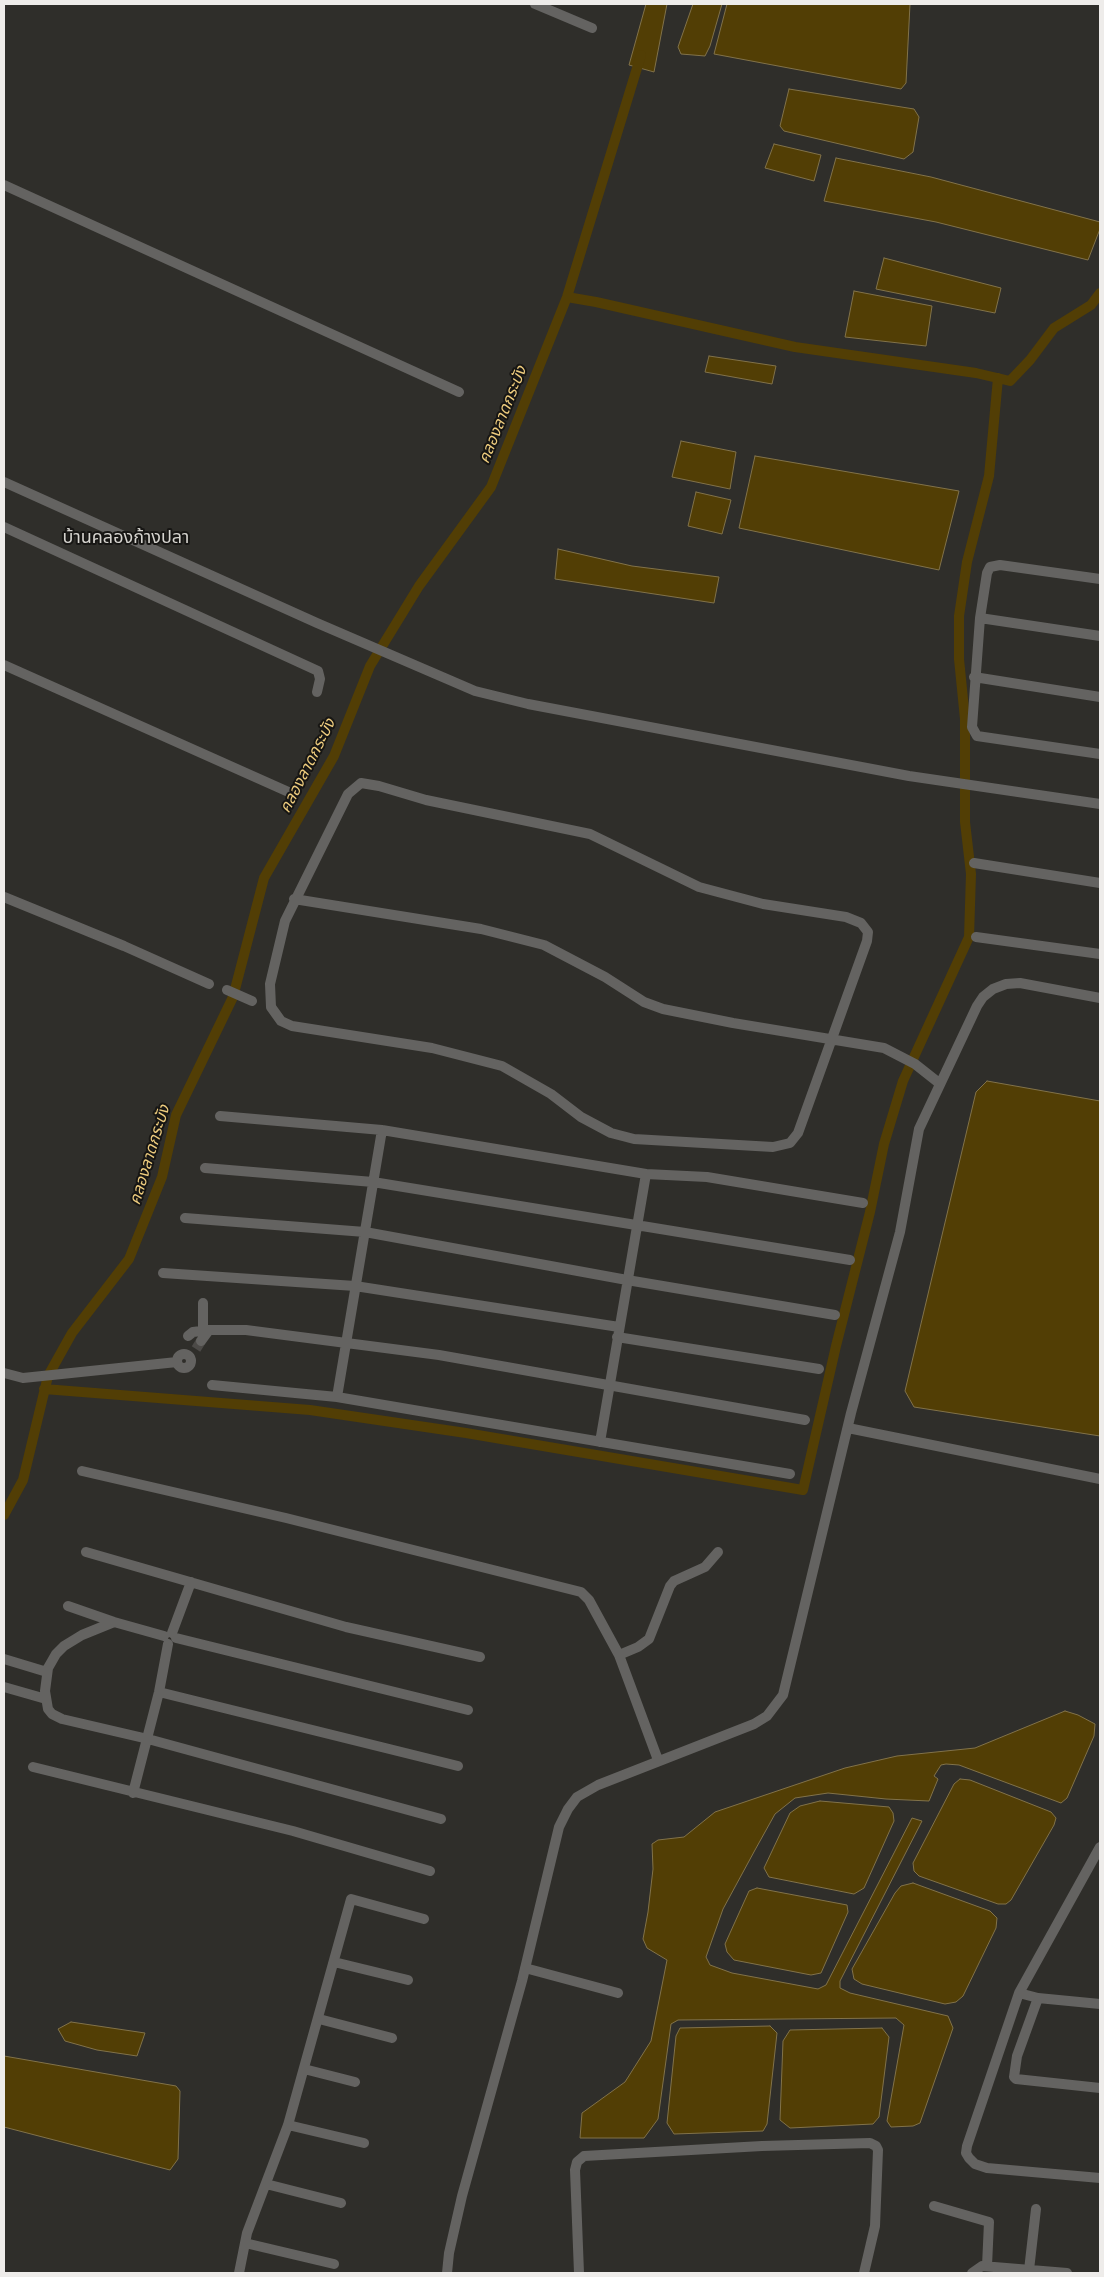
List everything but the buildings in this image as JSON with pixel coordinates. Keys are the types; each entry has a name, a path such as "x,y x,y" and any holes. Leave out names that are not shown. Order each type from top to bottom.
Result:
{"street":[{"path":"535,4 592,28"},
{"path":"4,185 459,392"},
{"path":"4,482 475,691 528,704 909,776 1015,790 1100,804"},
{"path":"4,527 318,672 320,679 317,692"},
{"path":"1100,579 1000,565 990,567 987,573 980,618 974,678 972,727 978,736 1100,754"},
{"path":"980,618 1100,636"},
{"path":"4,665 293,794"},
{"path":"974,678 1100,696"},
{"path":"361,783 379,786 426,800 590,834 698,887 763,904 846,917 861,923 868,932 867,941 832,1040 798,1133 790,1142 773,1147 634,1139 611,1133 580,1117 551,1094 502,1066 432,1048 292,1026 281,1021 271,1006 270,984 285,921 294,899 348,794 361,783"},
{"path":"974,863 1100,883"},
{"path":"4,897 124,946 209,984"},
{"path":"294,899 481,929 535,943 605,977 644,1002 663,1009 875,1046 901,1055 939,1083"},
{"path":"976,937 1100,954"},
{"path":"447,2273 449,2253 462,2196 525,1968 559,1826 568,1809 577,1798 598,1785 754,1724 767,1716 783,1695 848,1428 900,1232 919,1129 939,1083 977,1006 983,997 993,989 1006,984 1020,983 1100,998"},
{"path":"227,990 252,1001"},
{"path":"220,1116 382,1130 646,1174 707,1177 863,1203"},
{"path":"337,1397 382,1130"},
{"path":"205,1168 373,1182 850,1260"},
{"path":"600,1442 608,1385 646,1174"},
{"path":"186,1218 365,1232 627,1280 835,1315"},
{"path":"164,1272 355,1286 820,1369"},
{"path":"193,1344 203,1303"},
{"path":"4,1373 23,1378 78,1372 246,1330 440,1355 805,1420"},
{"path":"212,1385 337,1397 790,1474"},
{"path":"848,1428 1100,1479"},
{"path":"82,1471 286,1518 581,1592 589,1600 619,1655 658,1760"},
{"path":"86,1552 346,1626 480,1657"},
{"path":"619,1655 638,1647 649,1639 670,1586 674,1581 705,1567 718,1552"},
{"path":"133,1793 148,1739 170,1638 191,1582"},
{"path":"68,1606 170,1638 468,1710"},
{"path":"114,1622 82,1635 64,1646 56,1654 47,1672 46,1699 50,1711 62,1718 148,1739 441,1819"},
{"path":"4,1659 47,1672"},
{"path":"4,1687 46,1699"},
{"path":"159,1692 458,1766"},
{"path":"32,1767 293,1831 430,1870"},
{"path":"1100,1847 1019,1993 967,2146 969,2158 975,2164 987,2168 1100,2178"},
{"path":"239,2273 245,2243 288,2125 319,2019 350,1899 424,1919"},
{"path":"334,1962 408,1980"},
{"path":"525,1968 618,1993"},
{"path":"1019,1993 1038,1998 1100,2004"},
{"path":"1038,1998 1017,2056 1014,2077 1016,2079 1100,2088"},
{"path":"319,2019 392,2038"},
{"path":"304,2070 354,2082"},
{"path":"288,2125 364,2143"},
{"path":"579,2273 575,2170 578,2162 584,2156 762,2146 870,2143 876,2146 878,2150 877,2188 875,2226 864,2273"},
{"path":"266,2184 342,2203"},
{"path":"934,2206 988,2222 987,2266"},
{"path":"1029,2270 1036,2209"},
{"path":"245,2243 334,2264"},
{"path":"972,2273 982,2266 1067,2273"}],"shaded area":[{"path":"646,4 667,4 654,72 629,65"},
{"path":"693,4 722,4 710,46 705,56 681,54 678,47"},
{"path":"727,4 910,4 906,83 901,89 714,54"},
{"path":"789,89 914,109 919,117 913,152 904,159 784,131 780,126"},
{"path":"774,144 821,155 814,181 765,168"},
{"path":"836,158 931,177 1100,222 1100,229 1088,260 936,222 824,201"},
{"path":"884,258 1001,288 995,313 876,289"},
{"path":"854,291 932,306 926,346 845,337"},
{"path":"709,356 776,366 772,384 705,372"},
{"path":"681,441 736,452 730,489 672,477"},
{"path":"755,456 959,491 939,570 739,528"},
{"path":"696,492 731,500 722,534 688,526"},
{"path":"558,549 632,566 719,577 714,603 555,579"},
{"path":"987,1081 1100,1101 1100,1436 914,1407 905,1391 976,1092"},
{"path":"1065,1711 1095,1724 1094,1736 1067,1798 1061,1803 959,1765 946,1764 941,1765 934,1776 938,1779 929,1801 828,1793 795,1798 775,1814 723,1909 706,1957 710,1965 732,1973 818,1989 826,1985 912,1818 922,1821 840,1981 840,1988 850,1993 948,2016 953,2028 920,2123 913,2126 891,2127 887,2121 904,2025 896,2018 678,2020 671,2024 658,2119 644,2138 580,2138 582,2113 625,2082 651,2041 667,1960 647,1948 643,1939 653,1869 652,1844 658,1840 684,1837 715,1812 845,1768 897,1756 975,1748"},
{"path":"960,1779 970,1780 1051,1812 1056,1818 1054,1825 1011,1900 1006,1904 998,1904 919,1876 914,1871 913,1863 954,1784"},
{"path":"820,1801 889,1807 893,1813 894,1821 864,1888 854,1894 769,1877 764,1868 790,1813 800,1806"},
{"path":"913,1883 990,1911 997,1918 996,1928 963,1996 956,2002 945,2004 862,1984 854,1979 852,1969 895,1893 901,1886"},
{"path":"757,1888 847,1905 848,1912 821,1973 811,1975 734,1960 727,1952 725,1944 749,1891"},
{"path":"71,2022 145,2033 137,2056 97,2050 65,2041 58,2029"},
{"path":"770,2026 777,2033 767,2124 763,2131 674,2134 667,2123 676,2036 680,2028"},
{"path":"882,2028 889,2037 879,2117 873,2124 790,2128 780,2120 783,2041 790,2030"},
{"path":"4,2056 176,2086 180,2091 178,2159 170,2170 4,2127"}],"waterway":[{"name":"คลองลาดกระบัง","path":"4,1515 23,1480 48,1376 72,1333 129,1259 162,1177 176,1115 233,997 264,878 334,756 370,666 419,586 491,487 567,297 641,55"},
{"path":"567,297 795,347 976,373 1010,381 1030,360 1054,328 1091,305 1100,293"},
{"path":"44,1389 310,1410 466,1433 803,1490 836,1346 870,1212 884,1144 903,1081 969,937 971,874 965,822 965,719 959,659 959,616 967,562 989,476 998,378"}],"tunnel":[{"path":"196,1349 201,1341"}],"district":[{"name":"บ้านคลองก้างปลา","path":"126,538"}]}
